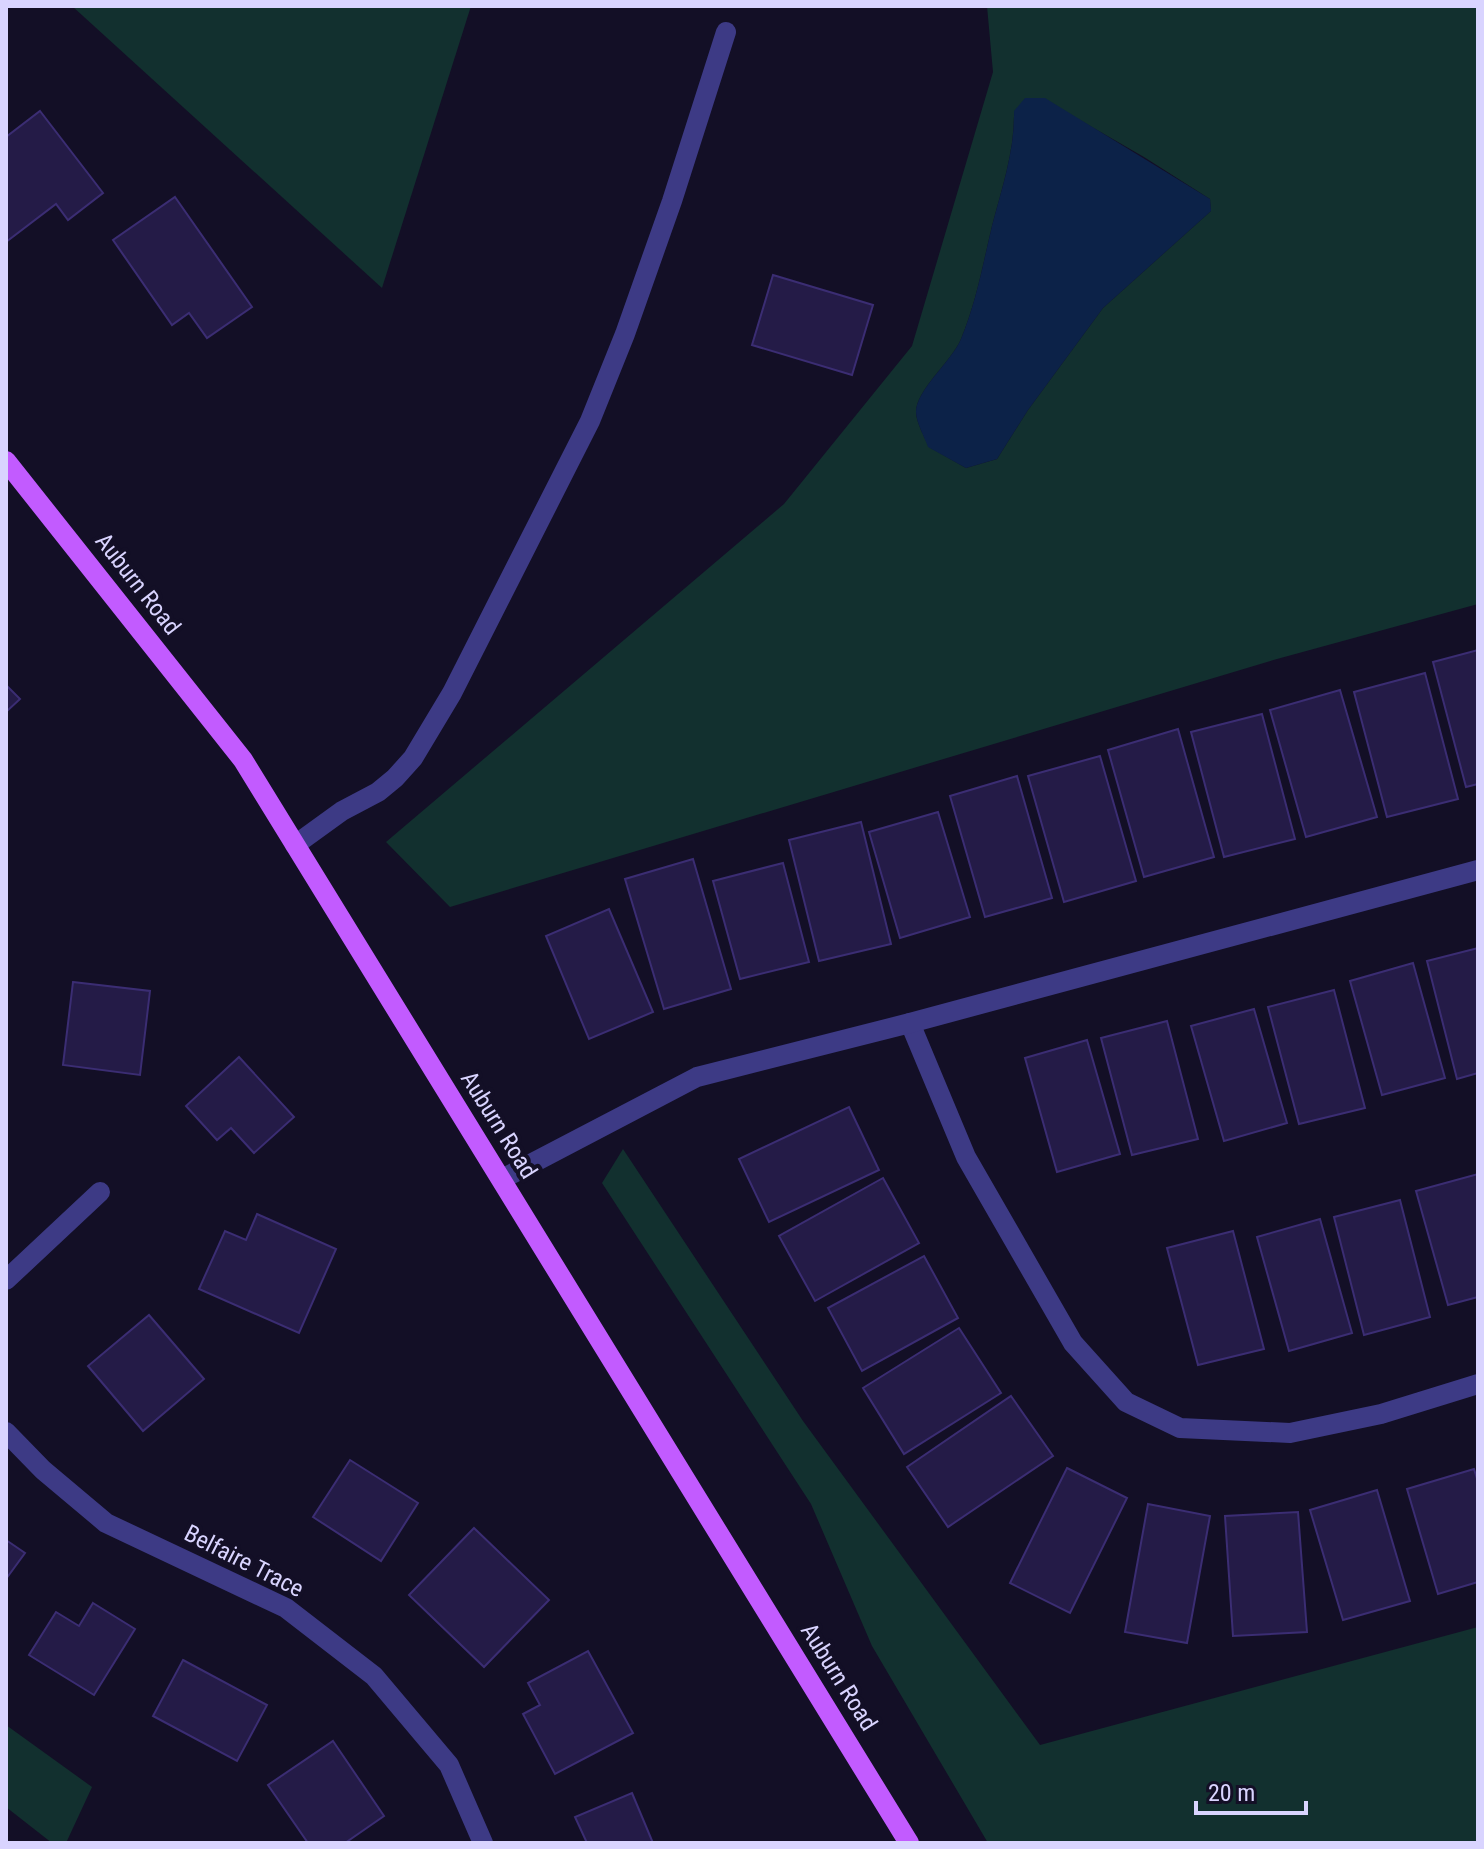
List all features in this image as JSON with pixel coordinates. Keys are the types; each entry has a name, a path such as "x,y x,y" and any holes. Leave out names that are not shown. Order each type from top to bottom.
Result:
{"main road":[{"name":"Auburn Road","path":"11,475 243,760 909,1843"}],"street":[{"path":"295,845 395,778 413,758 452,693 590,421 625,334 672,201 726,32"},
{"path":"502,1179 697,1077 1478,870"},
{"path":"910,1023 966,1157 1073,1343 1126,1402 1180,1428 1290,1433 1381,1414 1478,1384"},
{"path":"6,1280 100,1192"},
{"name":"Belfaire Trace","path":"6,1432 43,1470 106,1523 286,1608 374,1676 449,1765 483,1843"}],"green space":[{"path":"72,6 471,6 382,288"},
{"path":"987,6 1478,6 1478,604 1277,659 450,907 386,842 784,504 912,346 993,72","holes":["1014,111 1071,115 1210,199 1211,211 1103,308 1028,410 997,459 966,468 929,447 917,420 918,403 956,348 971,312 1007,169"]},
{"path":"623,1149 803,1421 1040,1745 1478,1627 1478,1843 988,1843 872,1646 811,1504 602,1183"},
{"path":"6,1725 92,1787 66,1843 52,1843 6,1807"}],"water":[{"path":"1025,98 1045,98 1210,199 1211,211 1103,308 1028,410 997,459 966,468 928,447 916,412 922,394 956,348 966,325 1007,169 1014,111"}],"building":[{"path":"40,111 103,193 68,220 56,204 6,242 6,137"},
{"path":"175,197 252,307 207,338 189,313 172,325 113,240"},
{"path":"773,275 873,305 852,375 752,345"},
{"path":"1478,650 1478,784 1466,787 1433,662"},
{"path":"1425,673 1458,799 1387,817 1354,692"},
{"path":"6,685 20,699 6,712"},
{"path":"1340,690 1377,817 1306,837 1270,710"},
{"path":"1262,714 1295,839 1224,857 1191,732"},
{"path":"1178,729 1214,857 1144,877 1108,750"},
{"path":"1100,756 1136,881 1064,902 1028,776"},
{"path":"1017,776 1052,898 985,917 950,796"},
{"path":"938,812 970,917 900,938 869,832"},
{"path":"861,822 891,944 819,961 789,840"},
{"path":"693,859 731,989 664,1009 625,879"},
{"path":"783,863 809,962 740,979 713,881"},
{"path":"609,909 653,1012 589,1039 546,936"},
{"path":"1478,948 1478,1073 1457,1079 1427,961"},
{"path":"1413,963 1445,1078 1382,1095 1350,981"},
{"path":"73,982 150,991 140,1075 63,1065"},
{"path":"1334,990 1365,1108 1299,1124 1268,1007"},
{"path":"1254,1009 1287,1123 1224,1141 1191,1026"},
{"path":"1167,1021 1198,1139 1132,1155 1101,1038"},
{"path":"1087,1040 1120,1154 1057,1172 1025,1058"},
{"path":"239,1057 294,1117 254,1153 231,1128 217,1140 186,1106"},
{"path":"849,1107 879,1170 769,1222 739,1159"},
{"path":"1478,1174 1478,1297 1448,1305 1416,1191"},
{"path":"883,1178 919,1243 815,1301 779,1236"},
{"path":"1400,1200 1430,1317 1364,1335 1334,1217"},
{"path":"257,1214 336,1249 299,1333 199,1289 225,1231 246,1240"},
{"path":"1320,1219 1352,1333 1289,1351 1257,1237"},
{"path":"1233,1231 1264,1349 1198,1365 1167,1248"},
{"path":"924,1256 958,1318 862,1371 828,1308"},
{"path":"149,1315 204,1379 143,1431 88,1366"},
{"path":"959,1328 1001,1393 904,1454 863,1388"},
{"path":"1011,1396 1053,1456 948,1527 907,1467"},
{"path":"350,1460 418,1503 381,1561 313,1517"},
{"path":"1067,1468 1127,1498 1070,1613 1010,1583"},
{"path":"1474,1469 1478,1482 1478,1582 1438,1594 1407,1489"},
{"path":"1377,1490 1410,1601 1343,1620 1310,1510"},
{"path":"1148,1504 1210,1516 1187,1643 1125,1632"},
{"path":"1298,1512 1307,1632 1233,1636 1225,1516"},
{"path":"474,1528 549,1600 484,1667 409,1595"},
{"path":"6,1540 25,1553 6,1579"},
{"path":"93,1603 135,1629 94,1695 29,1655 56,1612 79,1626"},
{"path":"588,1651 633,1733 555,1774 523,1714 540,1705 528,1683"},
{"path":"183,1660 267,1705 237,1761 153,1716"},
{"path":"333,1741 384,1816 345,1843 308,1843 268,1785"},
{"path":"632,1793 653,1843 587,1843 575,1817"}]}
